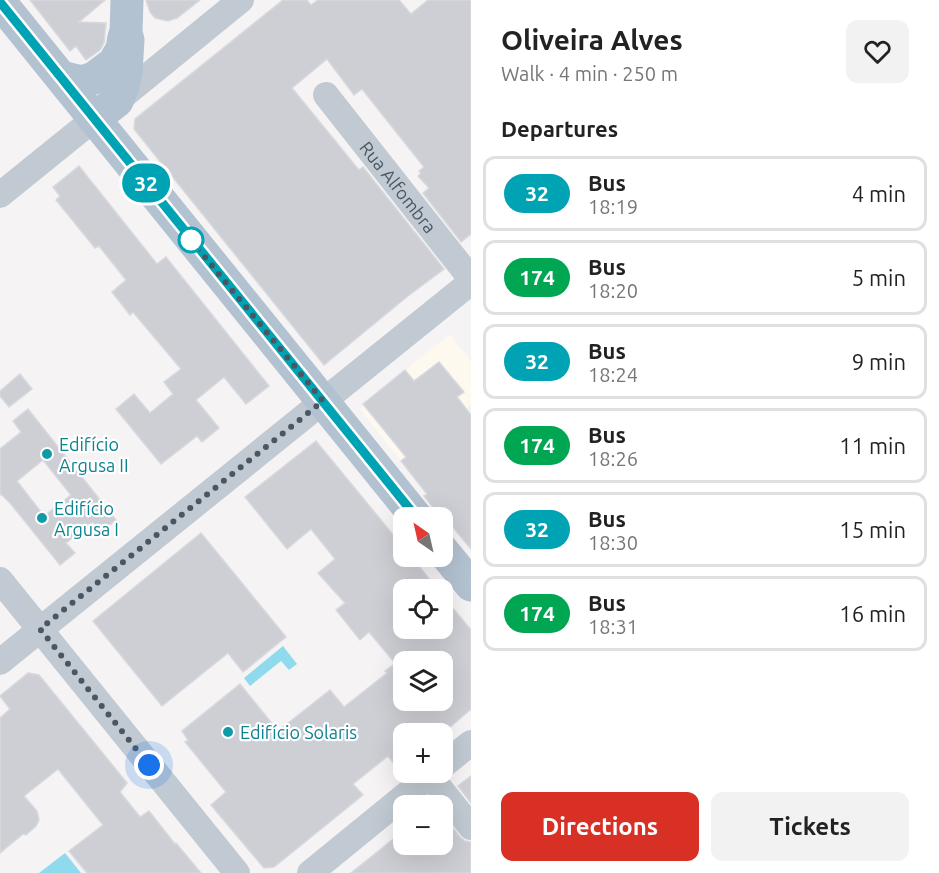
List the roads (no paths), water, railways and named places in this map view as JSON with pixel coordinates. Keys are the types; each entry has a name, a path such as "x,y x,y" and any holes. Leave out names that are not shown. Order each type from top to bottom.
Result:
{"main road":[{"path":"106,110 123,86 126,72 127,0"},
{"path":"0,2 61,77 106,110 323,401 408,507"},
{"path":"61,77 82,82 94,78 114,63 122,49 122,40 126,33"},
{"path":"453,563 471,585"}],"street":[{"path":"0,195 240,0"},
{"name":"Rua Alfombra","path":"326,95 471,280"},
{"path":"0,662 471,280"},
{"path":"0,580 237,873"},
{"path":"453,758 471,743"},
{"path":"310,873 422,783"},
{"path":"443,783 471,827"}],"water":[{"path":"283,646 297,664 289,670 281,661 250,686 244,678"},
{"path":"65,853 81,873 39,873"}],"place":[{"name":"Edifício Argusa II","path":"47,454"},
{"name":"Edifício Argusa I","path":"42,518"},
{"name":"Edifício Solaris","path":"228,732"}]}
